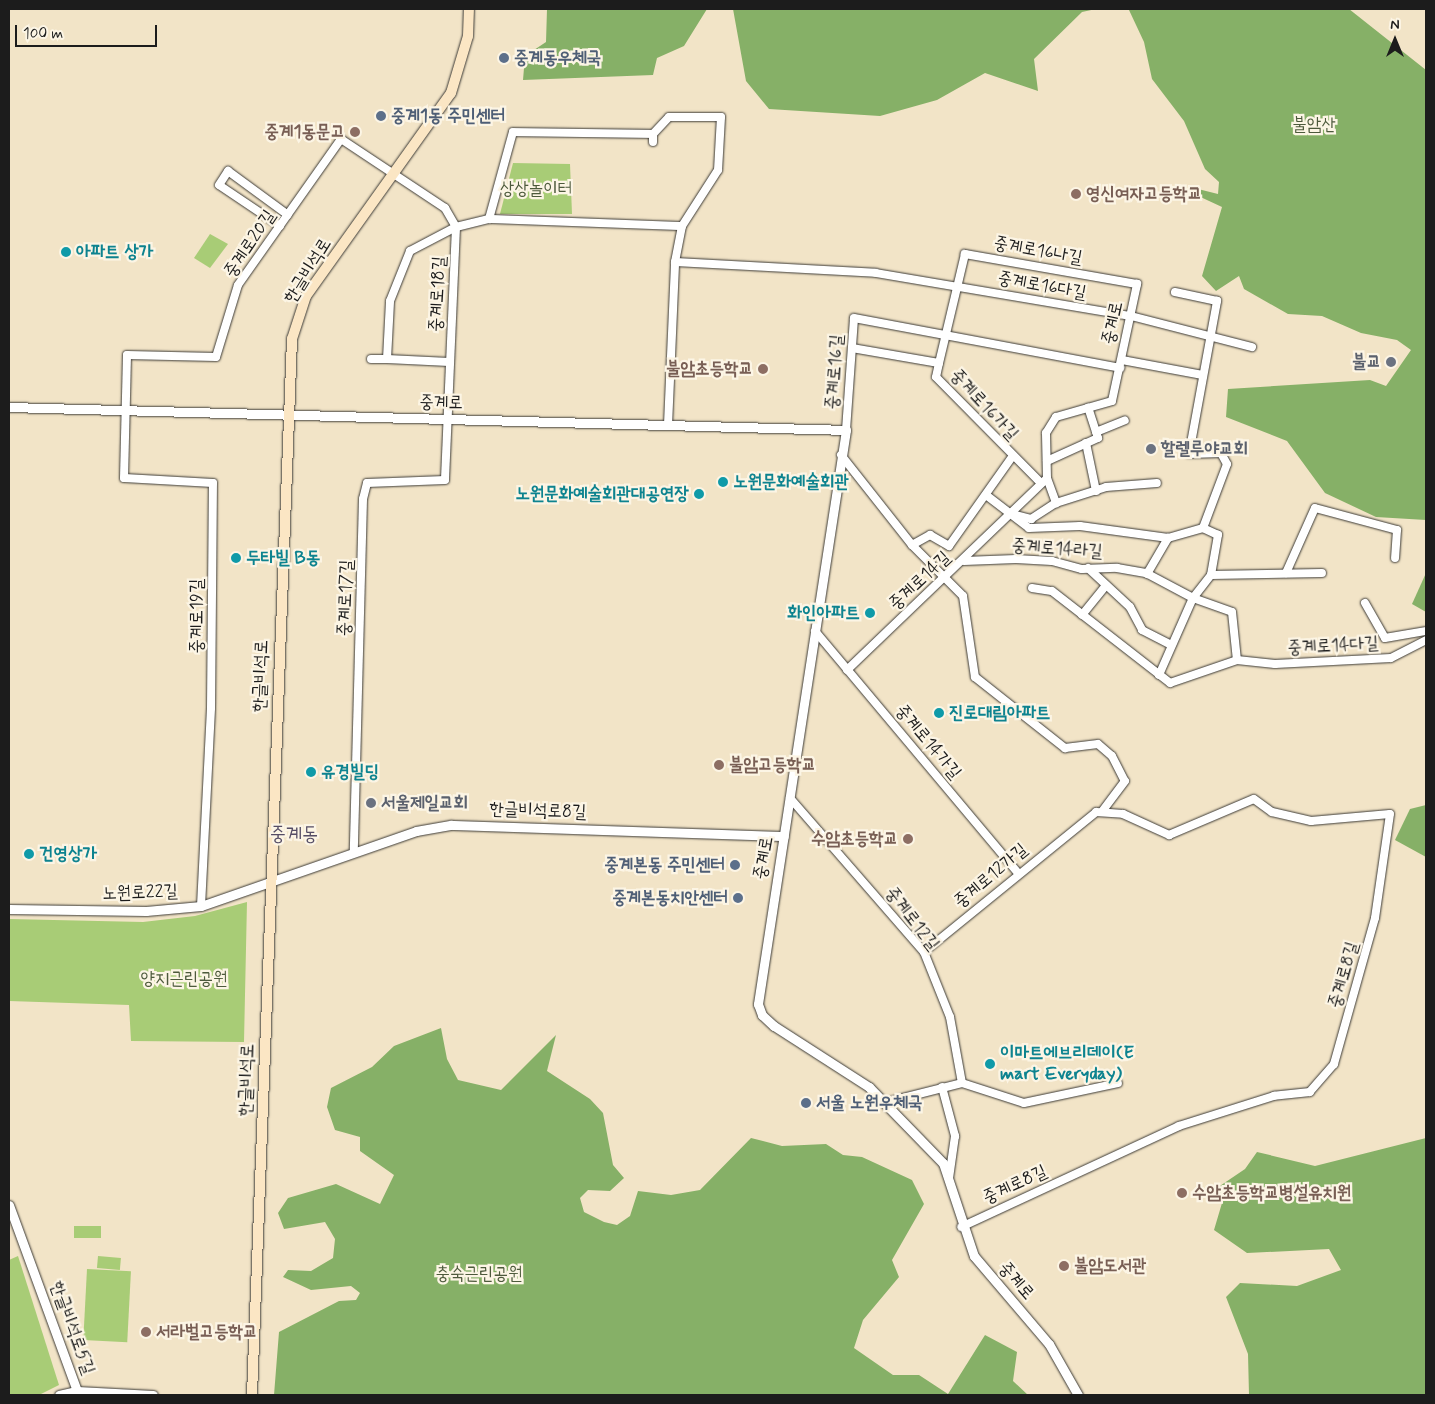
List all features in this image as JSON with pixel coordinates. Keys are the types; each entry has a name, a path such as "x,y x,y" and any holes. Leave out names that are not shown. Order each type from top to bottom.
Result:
{"main road":[{"name":"한글비석로","path":"252,1395 292,339 302,304 458,78 469,9"}],"street":[{"path":"489,219 513,132 653,138 669,117 721,117 718,170 682,226 675,262 668,425"},
{"name":"중계로20길","path":"126,411 127,354 216,357 238,285 341,139 392,175"},
{"path":"280,226 219,185 228,172 288,215"},
{"path":"392,175 445,208 456,227 489,219 682,226"},
{"name":"중계로18길","path":"387,358 390,301 410,251 456,227"},
{"name":"중계로18길","path":"445,419 456,227"},
{"name":"중계로16나길","path":"945,334 965,254 1137,284"},
{"path":"675,262 876,272 957,286"},
{"name":"중계로","path":"1121,364 1137,284"},
{"name":"중계로16다길","path":"957,286 1130,316 1210,334 1252,347"},
{"path":"1175,292 1218,301 1210,334 1189,454 1221,453 1226,464 1203,528"},
{"name":"중계로16길","path":"846,430 854,318 1121,364 1203,375"},
{"path":"939,363 945,334"},
{"name":"중계로16가길","path":"852,348 939,363 936,377 1012,457 1044,480"},
{"path":"371,358 449,362"},
{"path":"1056,503 1044,480 1047,461 1046,433 1056,417 1112,401 1121,364"},
{"name":"중계로","path":"9,407 846,430 784,836 764,947 758,998 762,1015 887,1102 938,1156 950,1178 961,1227 974,1256 1049,1344 1078,1395"},
{"path":"1047,461 1098,438 1088,408"},
{"name":"중계로19길","path":"126,411 124,478 213,483 212,708 201,906"},
{"name":"중계로17길","path":"354,853 363,499 367,483 445,480 445,419"},
{"path":"1096,432 1125,420"},
{"path":"1086,443 1096,491"},
{"path":"841,455 912,545 943,580 963,596 975,677 1065,748 1098,744 1112,756 1125,781 1102,811"},
{"path":"912,545 930,535 949,546 1012,457"},
{"name":"중계로14길","path":"847,670 964,561 1044,480"},
{"path":"1012,513 1031,519 1056,503 1096,491 1157,483"},
{"path":"986,495 1012,513 1029,528 1080,526 1168,538 1203,528 1218,535 1210,575 1193,598 1170,644 1159,675"},
{"path":"1286,572 1315,508 1398,530 1396,558"},
{"path":"1147,574 1168,538"},
{"name":"중계로14라길","path":"964,561 1052,561 1088,568 1147,574 1193,598 1232,612 1237,660"},
{"path":"1088,568 1130,607 1142,630 1170,644"},
{"path":"1210,575 1286,572 1322,573"},
{"path":"1082,615 1106,585"},
{"name":"중계로14다길","path":"1032,588 1052,591 1170,683 1237,660 1275,664 1391,658 1426,640"},
{"name":"중계로14다길","path":"1365,603 1385,638 1426,631"},
{"name":"중계로14가길","path":"815,631 1018,873"},
{"name":"중계로12길","path":"790,798 924,952 950,1017 962,1084"},
{"name":"중계로8길","path":"961,1227 1179,1126 1274,1096 1310,1092 1334,1064 1375,918 1390,814 1311,821 1272,812 1254,799 1169,836 1124,814 1102,811"},
{"name":"중계로12가길","path":"924,952 1077,822 1102,811"},
{"name":"한글비석로8길","path":"270,884 416,831 451,825 784,836"},
{"name":"노원로22길","path":"9,910 146,910 201,906 270,884"},
{"path":"887,1102 942,1087 962,1084 1024,1104 1118,1083"},
{"name":"중계로","path":"942,1087 954,1136 950,1178"},
{"name":"한글비석로5길","path":"9,1205 77,1391 153,1395"},
{"path":"59,1395 77,1391"}],"green space":[{"path":"547,9 707,9 684,46 657,58 653,75 523,80 525,56 546,42"},
{"path":"733,9 1096,9 1082,12 1034,59 1038,91 985,73 937,100 880,116 769,109 746,81"},
{"name":"불암산","path":"1123,9 1349,9 1426,70 1426,520 1376,517 1325,493 1287,441 1226,417 1228,389 1370,380 1386,386 1411,350 1397,340 1361,333 1322,316 1288,314 1244,289 1239,276 1216,291 1202,276 1222,207 1194,194 1198,189 1218,194 1219,182 1205,169 1184,121 1152,79 1144,42 1129,10"},
{"name":"상상놀이터","path":"513,163 570,164 572,214 500,214"},
{"path":"210,234 228,244 210,268 194,258"},
{"path":"1426,573 1426,612 1412,604"},
{"path":"1426,805 1426,857 1395,840 1410,809"},
{"name":"양지근린공원","path":"247,902 244,1042 131,1041 129,1005 9,1001 9,919 143,922 195,916"},
{"name":"충숙근린공원","path":"441,1028 447,1059 458,1080 501,1090 556,1035 547,1071 590,1099 603,1113 613,1165 624,1178 610,1191 588,1190 580,1198 584,1212 604,1222 617,1225 630,1216 638,1191 671,1195 700,1190 751,1138 782,1146 826,1144 843,1155 862,1157 912,1180 924,1204 892,1260 899,1277 863,1320 854,1348 893,1375 919,1375 948,1394 985,1335 1017,1352 1013,1381 1028,1395 274,1395 279,1332 339,1301 356,1300 360,1293 351,1286 311,1290 283,1277 288,1270 311,1271 333,1258 335,1239 325,1222 284,1229 278,1213 288,1198 336,1184 380,1204 394,1175 360,1151 360,1137 335,1130 327,1107 331,1088 372,1067 394,1046"},
{"path":"1426,1138 1426,1395 1249,1395 1248,1354 1226,1297 1240,1283 1297,1286 1341,1270 1329,1249 1247,1253 1214,1230 1222,1203 1208,1194 1245,1169 1257,1152 1315,1166"},
{"path":"74,1226 101,1226 101,1238 74,1238"},
{"path":"18,1256 59,1385 39,1395 9,1395 9,1260"},
{"path":"98,1256 121,1258 120,1270 97,1268"},
{"path":"87,1269 131,1271 127,1342 83,1340"}],"place":[{"name":"중계동우체국","path":"504,58"},
{"name":"중계1동 주민센터","path":"381,116"},
{"name":"중계1동문고","path":"355,132"},
{"name":"영신여자고등학교","path":"1076,194"},
{"name":"아파트 상가","path":"66,252"},
{"name":"불교","path":"1391,362"},
{"name":"불암초등학교","path":"763,369"},
{"name":"할렐루야교회","path":"1151,449"},
{"name":"노원문화예술회관","path":"723,482"},
{"name":"노원문화예술회관대공연장","path":"699,494"},
{"name":"두타빌 B동","path":"236,558"},
{"name":"화인아파트","path":"870,613"},
{"name":"진로대림아파트","path":"939,713"},
{"name":"불암고등학교","path":"719,765"},
{"name":"유경빌딩","path":"311,772"},
{"name":"서울제일교회","path":"371,803"},
{"name":"수암초등학교","path":"908,839"},
{"name":"건영상가","path":"29,854"},
{"name":"중계본동 주민센터","path":"735,865"},
{"name":"중계본동치안센터","path":"738,898"},
{"name":"이마트에브리데이(E mart Everyday)","path":"990,1064"},
{"name":"서울 노원우체국","path":"806,1103"},
{"name":"수암초등학교병설유치원","path":"1182,1193"},
{"name":"불암도서관","path":"1064,1266"},
{"name":"서라벌고등학교","path":"146,1332"}],"district":[{"name":"중계동","path":"294,834"}]}
